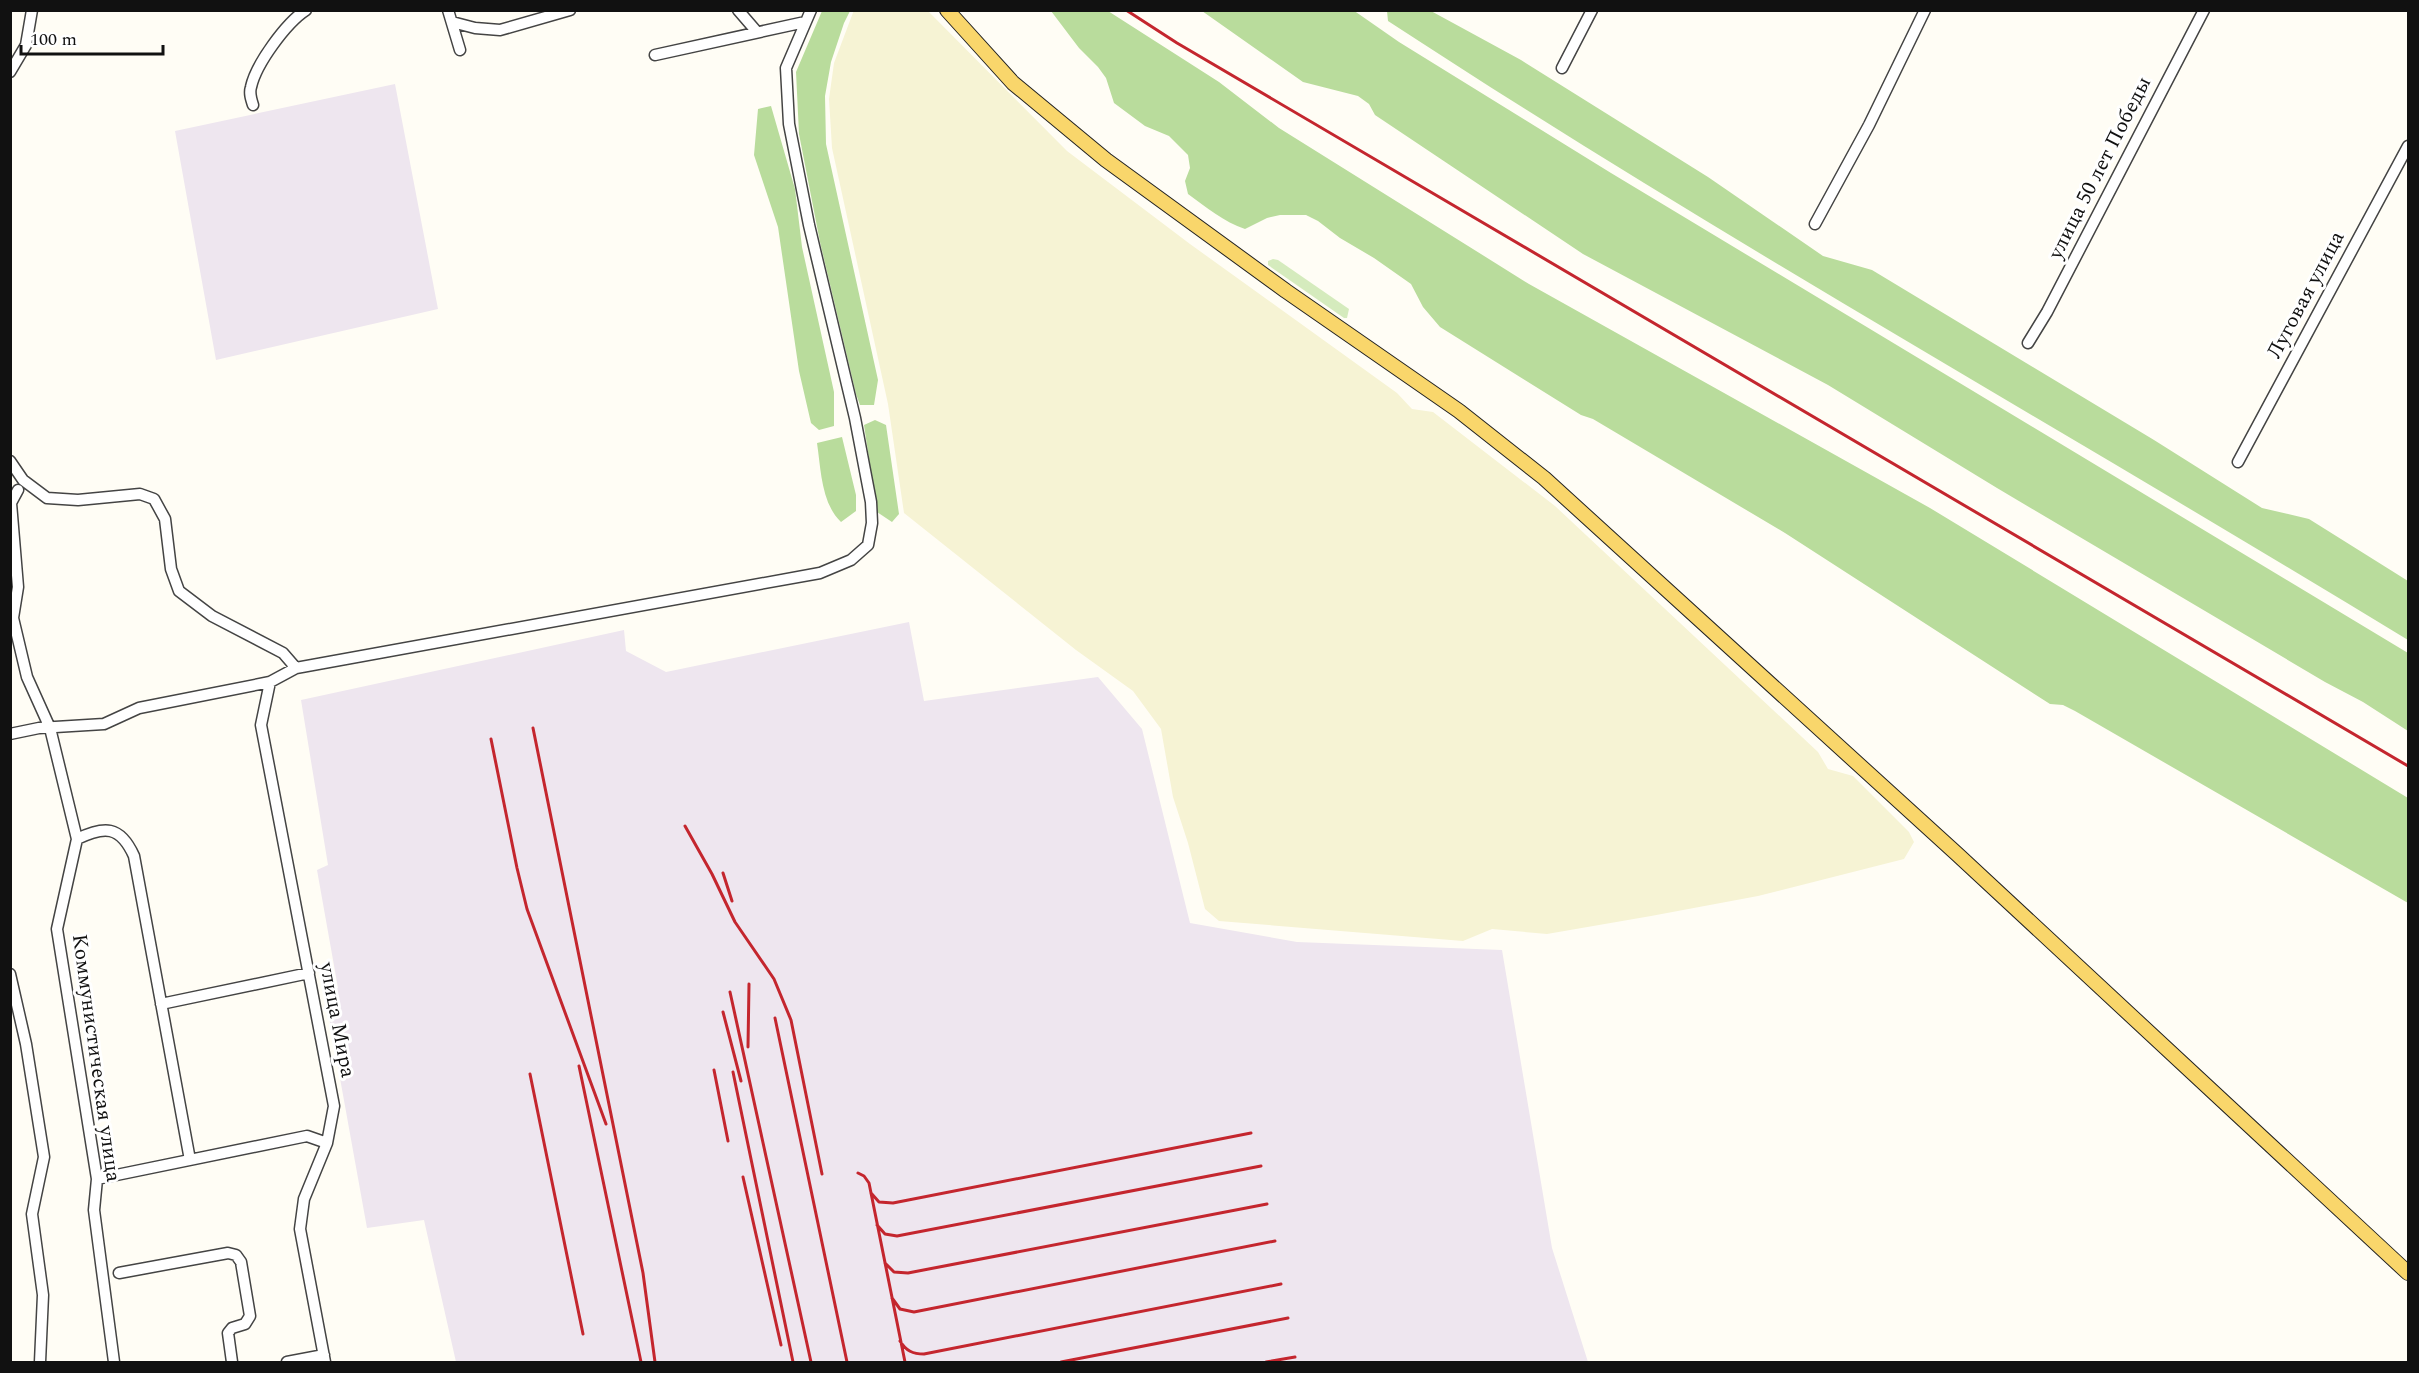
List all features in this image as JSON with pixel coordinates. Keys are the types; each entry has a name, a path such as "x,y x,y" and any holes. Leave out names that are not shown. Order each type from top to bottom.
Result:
{"main road":[{"path":"946,10 1013,83 1096,152 1286,291 1459,411 1544,478 1940,838 2409,1274"}],"street":[{"path":"10,72 26,45 33,10"},
{"path":"448,10 460,50"},
{"path":"452,22 475,28 500,30 570,10"},
{"path":"738,10 757,32"},
{"path":"10,734 104,724 139,708 270,682 296,668 820,573 852,560 868,545 872,523 871,502 855,418 809,225 789,124 786,68 810,10"},
{"path":"1562,68 1592,10"},
{"path":"1815,224 1869,125 1925,10"},
{"name":"улица 50 лет Победы","path":"2028,343 2047,312 2204,10"},
{"path":"253,105 250,98 255,75 298,12"},
{"path":"655,55 805,22"},
{"name":"Луговая улица","path":"2238,462 2409,146"},
{"path":"10,461 23,480 46,498"},
{"path":"14,489 46,498 78,500 140,494 154,499 165,519 171,569 179,591 212,616 283,653 296,668"},
{"name":"Коммунистическая улица","path":"14,489 11,503 18,587 13,618 27,677 50,728 77,839 57,929 97,1179 94,1209 114,1362"},
{"name":"улица Мира","path":"270,682 261,725 334,1107 327,1143 304,1199 300,1229 325,1359"},
{"path":"77,839 97,830 115,832 127,840 134,856 190,1160"},
{"path":"10,974 26,1044 44,1157 32,1214 43,1295 40,1362"},
{"path":"161,1004 309,974"},
{"path":"97,1179 308,1136 327,1143"},
{"path":"118,1273 228,1253 236,1255 241,1262 250,1316 245,1324 232,1328 228,1333 232,1362"},
{"path":"287,1362 325,1359"}],"shaded area":[{"path":"854,10 928,11 1067,151 1190,244 1397,393 1412,409 1433,412 1555,506 1818,752 1828,769 1853,776 1909,832 1914,842 1904,859 1758,896 1547,934 1492,929 1463,941 1219,921 1205,909 1173,797 1161,729 1133,691 1076,650 904,513 888,404 832,148 829,99 834,63"},
{"path":"395,84 438,309 216,360 175,131"},
{"path":"909,622 924,701 1098,677 1142,729 1190,923 1297,942 1502,950 1552,1248 1588,1362 456,1362 424,1220 367,1228 325,995 338,988 317,870 328,865 301,700 624,630 626,651 666,672"}],"green space":[{"path":"1353,10 1399,42 1611,173 2408,653 2408,731 2363,702 2325,682 1997,488 1828,385 1583,254 1375,115 1369,104 1358,96 1303,82 1202,11"},
{"path":"822,11 850,11 831,62 825,96 826,144 878,380 874,405 860,405 856,394 820,242 799,134 796,72"},
{"path":"1051,11 1108,11 1219,82 1279,128 1529,284 1930,508 2408,798 2408,903 2075,711 2063,705 2050,704 1785,533 1593,419 1581,415 1440,327 1423,307 1411,284 1318,221 1306,215 1280,215 1267,218 1245,229 1215,214 1188,194 1185,181 1190,168 1188,155 1169,136 1145,126 1114,103 1106,78 1079,48"},
{"path":"1387,11 1431,11 1521,60 1708,177 1823,256 1872,270 2262,508 2309,519 2408,581 2408,640 1640,181 1388,21"},
{"path":"771,106 795,189 802,247 834,392 834,426 819,430 811,423 799,371 778,227 754,155 758,109"},
{"path":"1278,260 1349,309 1347,318 1268,265 1268,261"},
{"path":"875,420 886,425 899,514 892,522 877,512 864,425"},
{"path":"842,437 856,495 856,511 841,522 834,514 826,496 817,443"}],"railway":[{"path":"1126,10 1177,43 2408,766"},
{"path":"533,728 643,1273 655,1362"},
{"path":"491,739 527,909 606,1124"},
{"path":"685,826 735,922 774,979 791,1020 822,1174"},
{"path":"723,873 732,901"},
{"path":"748,1047 749,984"},
{"path":"730,992 811,1362"},
{"path":"723,1012 741,1081"},
{"path":"775,1018 847,1362"},
{"path":"579,1066 641,1362"},
{"path":"714,1070 728,1141"},
{"path":"733,1072 793,1362"},
{"path":"530,1074 583,1334"},
{"path":"871,1193 879,1202 893,1203 1251,1133"},
{"path":"877,1225 885,1234 897,1236 1261,1166"},
{"path":"858,1173 864,1176 869,1183 905,1362"},
{"path":"743,1177 781,1345"},
{"path":"885,1263 894,1272 908,1273 1267,1204"},
{"path":"892,1298 900,1309 914,1312 1275,1241"},
{"path":"900,1341 910,1351 924,1354 1281,1284"},
{"path":"1061,1362 1288,1318"},
{"path":"1266,1362 1295,1357"}]}
